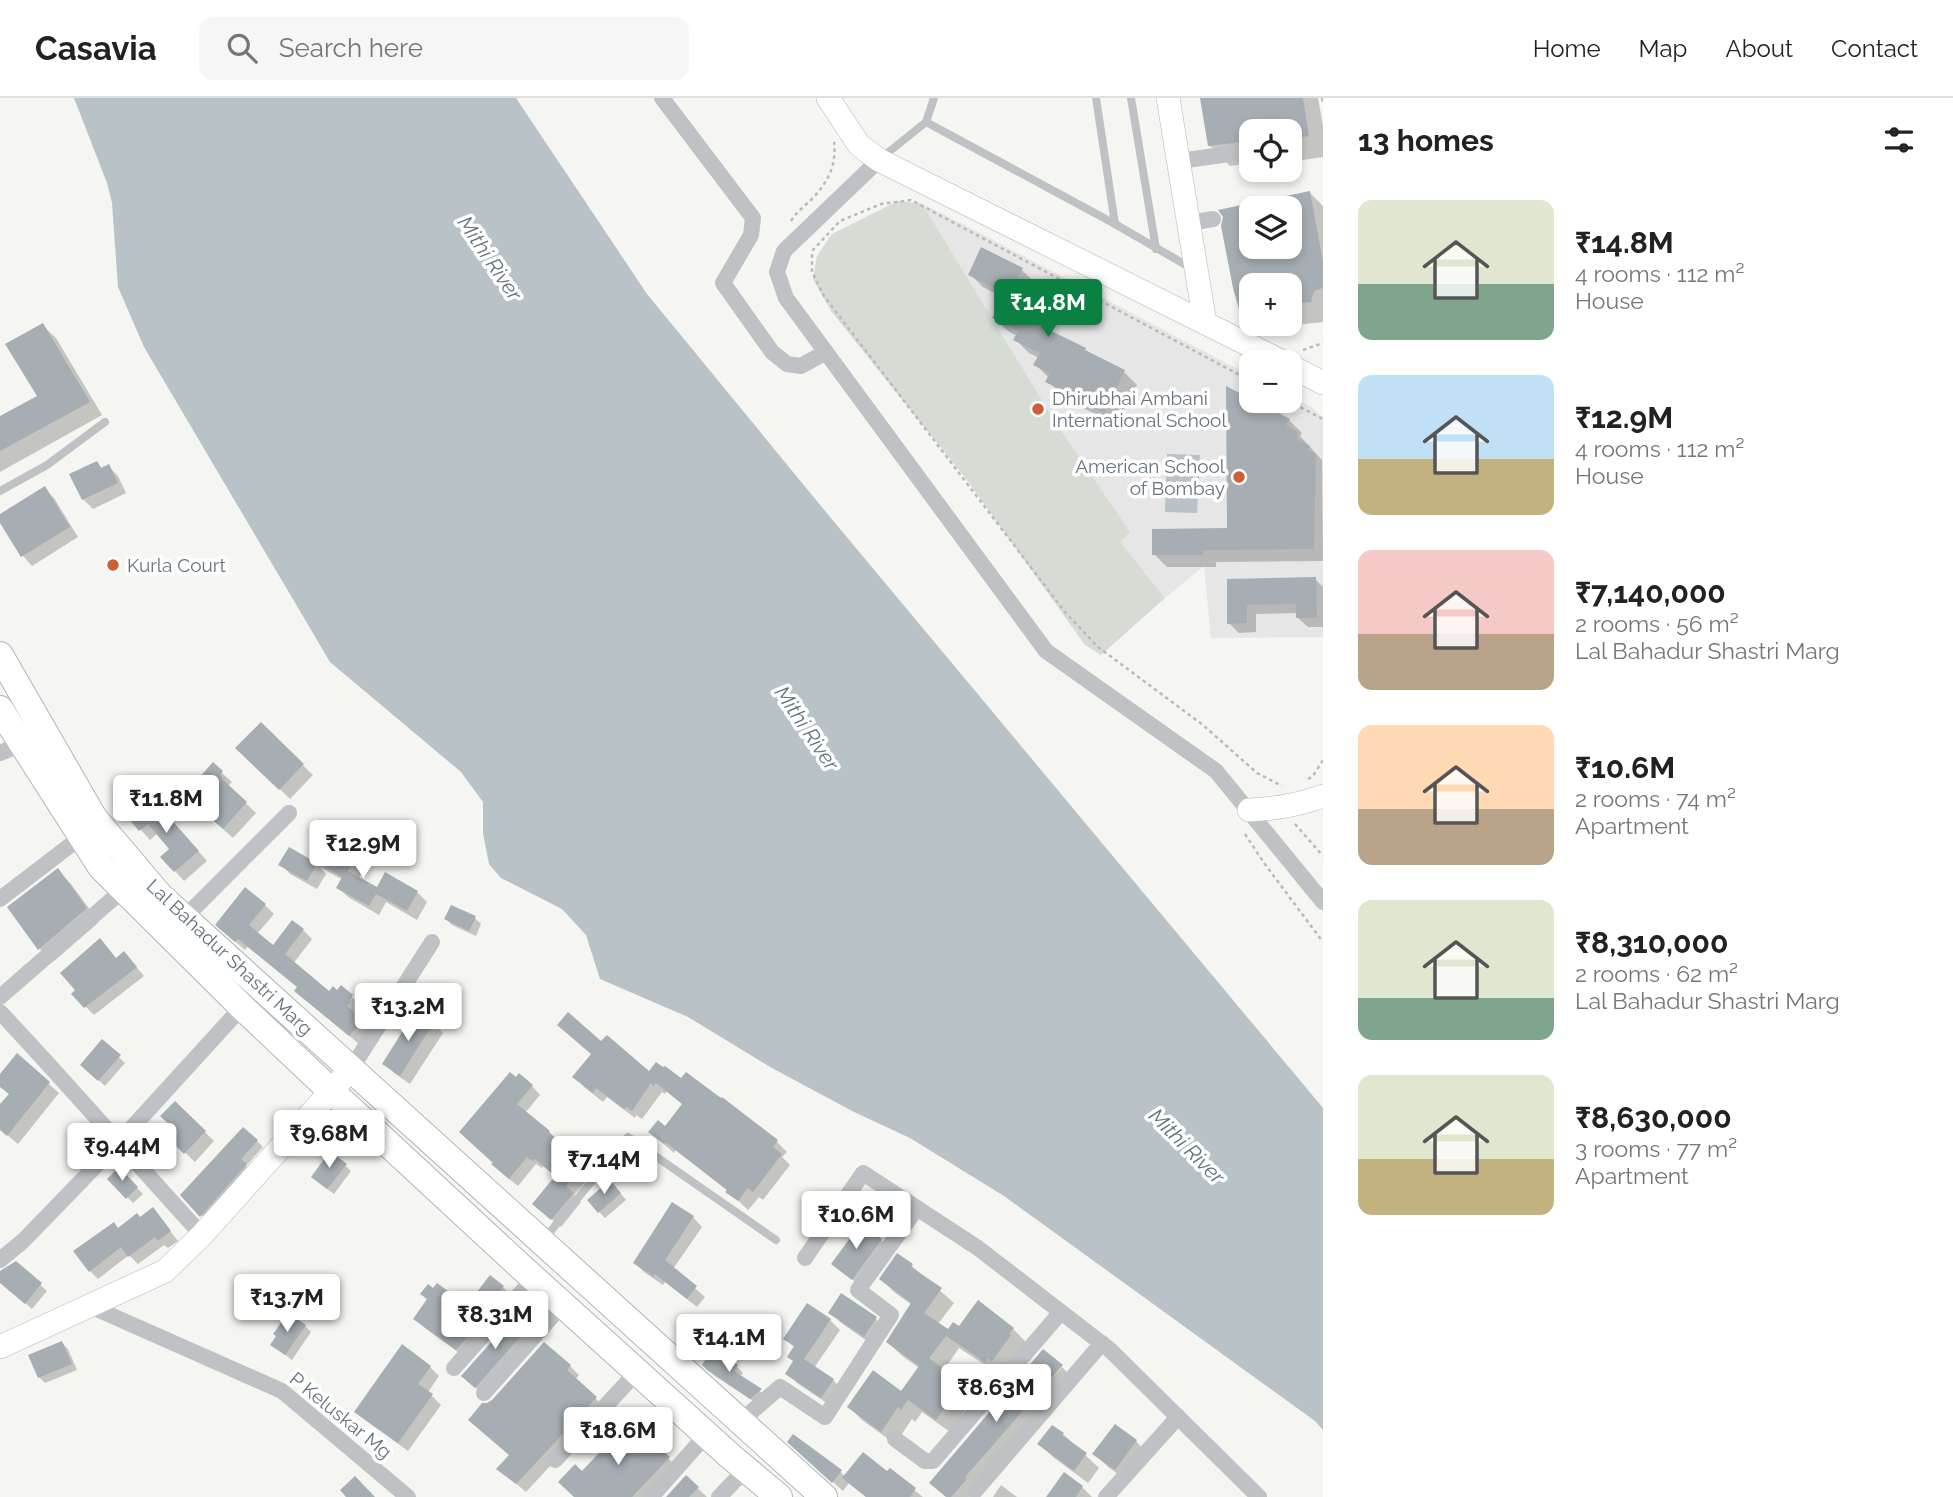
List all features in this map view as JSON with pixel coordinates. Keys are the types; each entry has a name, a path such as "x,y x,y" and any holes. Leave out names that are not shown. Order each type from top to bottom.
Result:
{"main road":[{"name":"Lal Bahadur Shastri Marg","path":"0,655 94,818 161,897 176,926 242,1007 534,1278 779,1497"},
{"name":"Lal Bahadur Shastri Marg","path":"0,709 11,749 81,837 101,867 124,889 176,926 351,1069 824,1497"},
{"path":"738,1462 745,1424"}],"street":[{"path":"662,98 753,218 751,235 723,283 772,352 787,364 801,366 826,352"},
{"path":"828,98 859,145 878,160 1205,323 1270,350"},
{"path":"1168,98 1205,323"},
{"path":"1178,161 1239,152"},
{"path":"878,160 784,251 777,272 786,298 1046,651 1216,771 1246,820 1323,902"},
{"path":"1189,223 1213,219"},
{"path":"1302,367 1323,383"},
{"path":"1246,820 1276,809 1300,805 1315,788"},
{"path":"176,926 289,813"},
{"path":"0,899 81,837"},
{"path":"0,997 124,889"},
{"path":"0,1347 165,1271 202,1235 351,1069 432,942"},
{"path":"0,1260 23,1241 118,1143 242,1007"},
{"path":"0,1012 202,1235"},
{"path":"806,1258 863,1173 978,1248 1102,1343 1178,1417 1250,1494"},
{"path":"745,1424 780,1387 825,1418 891,1315 858,1290 917,1208"},
{"path":"454,1368 534,1278"},
{"path":"484,1393 563,1304"},
{"name":"P Keluskar Mg","path":"90,1307 282,1391 408,1497"},
{"path":"895,1439 925,1461 933,1461 1061,1312"},
{"path":"975,1491 1102,1343"},
{"path":"555,1460 638,1372"},
{"path":"1106,1497 1178,1417"},
{"path":"651,1497 707,1434"},
{"path":"719,1497 738,1462"}],"lane":[{"path":"878,160 926,122 934,98"},
{"path":"1096,98 1115,224"},
{"path":"1131,98 1156,249"},
{"path":"926,122 1197,271"},
{"path":"0,491 47,465 105,422"},
{"path":"542,1242 628,1137 776,1240"}],"path":[{"path":"788,225 830,177 835,156 833,136"},
{"path":"1239,376 911,200 881,204 841,222 812,251 812,272 824,296 1065,612 1098,647 1203,725 1257,773 1280,786 1290,786"},
{"path":"1302,354 1323,343"},
{"path":"1302,408 1323,419"},
{"path":"1315,788 1313,776 1323,760"},
{"path":"1289,817 1323,856"},
{"path":"1246,820 1264,863 1323,942"}],"shaded area":[{"name":"Dhirubhai Ambani International School","path":"898,201 922,204 1239,370 1239,413 1302,413 1302,402 1313,408 1323,418 1323,637 1211,638 1204,566 1165,598 1119,542 1052,598 967,480 831,311 813,279 817,256 832,234"},
{"name":"Dhirubhai Ambani International School","path":"898,201 922,204 1057,425 1130,532 1120,542 1165,598 1101,655 1085,645 967,480 831,311 813,279 817,256 832,234"}],"water":[{"name":"Mithi River","path":"74,98 516,98 647,294 1323,1108 1323,1430 1315,1421 1004,1196 910,1138 854,1112 772,1068 688,1017 600,979 586,935 562,909 501,878 489,864 483,833 483,802 461,772 330,662 144,347 118,287 112,203 107,183"},
{"path":"1167,454 1200,455 1197,513 1165,512"}],"building":[{"path":"1200,98 1303,98 1309,136 1302,137 1302,119 1239,119 1239,142 1208,146"},
{"path":"1310,191 1323,262 1323,288 1314,291 1311,302 1302,303 1302,273 1239,273 1239,309 1221,226 1223,217 1218,210 1239,206 1239,259 1302,259 1302,196 1286,196"},
{"path":"981,247 1023,268 1010,293 1041,308 1033,322 1125,370 1104,413 1045,382 1050,373 1033,365 1040,353 1013,340 1018,331 992,318 1005,293 968,275"},
{"path":"43,323 90,402 0,451 0,416 37,396 5,344"},
{"path":"1226,386 1239,393 1239,413 1279,413 1290,419 1286,425 1298,432 1297,439 1310,446 1308,450 1316,454 1314,549 1203,550 1203,555 1152,555 1152,529 1227,528"},
{"path":"97,461 101,468 109,464 118,483 82,500 69,474"},
{"path":"45,486 70,527 21,557 0,523 0,514"},
{"path":"1316,577 1317,618 1296,618 1296,604 1247,605 1247,623 1227,624 1227,579"},
{"path":"261,722 304,764 279,790 235,748"},
{"path":"213,762 223,771 220,775 222,779 247,802 223,829 184,795"},
{"path":"154,800 199,851 174,872 160,857 169,849 148,824 139,831 128,818"},
{"path":"320,841 354,860 348,871 377,887 385,872 418,891 407,911 376,894 369,906 336,888 342,877 310,858"},
{"path":"289,847 317,863 307,881 278,865"},
{"path":"58,868 87,908 38,950 7,907"},
{"path":"245,887 266,904 249,925 273,945 292,920 304,929 285,954 329,991 333,986 337,990 341,985 353,995 347,1006 363,1020 349,1036 294,991 297,987 238,939 235,942 215,925"},
{"path":"451,905 476,916 469,931 444,919"},
{"path":"100,938 116,958 124,951 137,967 84,1008 71,994 75,990 60,973"},
{"path":"416,1010 434,1022 400,1076 382,1064"},
{"path":"568,1012 601,1041 607,1035 649,1071 656,1062 681,1078 686,1072 778,1140 773,1147 782,1154 753,1192 748,1188 738,1201 665,1142 664,1144 648,1132 658,1120 665,1126 682,1104 656,1083 654,1086 651,1083 632,1111 626,1107 624,1109 596,1088 593,1093 572,1077 591,1054 557,1025"},
{"path":"102,1039 121,1055 98,1081 80,1065"},
{"path":"17,1053 50,1082 7,1136 0,1130 0,1104 9,1094 0,1087 0,1074"},
{"path":"510,1072 516,1077 519,1073 533,1085 517,1104 574,1155 569,1161 580,1170 566,1186 574,1193 551,1220 532,1204 555,1176 535,1159 533,1161 527,1157 509,1179 459,1132"},
{"path":"175,1101 206,1131 184,1154 165,1135 172,1127 160,1116"},
{"path":"243,1127 258,1140 241,1159 247,1164 200,1217 180,1195"},
{"path":"330,1151 347,1164 327,1189 311,1177"},
{"path":"119,1167 138,1187 126,1199 107,1179"},
{"path":"610,1180 621,1193 598,1213 587,1200"},
{"path":"672,1202 694,1216 665,1260 697,1286 687,1299 655,1274 654,1277 633,1263"},
{"path":"153,1207 171,1231 158,1241 155,1237 128,1257 121,1247 89,1272 73,1251 114,1222 118,1228 137,1213 140,1217"},
{"path":"859,1223 882,1239 852,1280 831,1264"},
{"path":"897,1253 913,1264 911,1267 942,1288 924,1313 948,1329 953,1322 959,1326 978,1300 1014,1328 992,1361 988,1358 985,1362 946,1336 929,1358 966,1386 958,1397 954,1394 936,1420 908,1400 901,1410 898,1407 881,1432 847,1407 873,1370 901,1391 919,1366 886,1342 911,1303 879,1279"},
{"path":"16,1261 42,1283 25,1304 0,1283 0,1271"},
{"path":"490,1275 504,1286 483,1314 486,1316 456,1350 413,1319 427,1299 420,1294 428,1284 433,1288 437,1283 467,1305"},
{"path":"841,1293 877,1317 864,1337 828,1313"},
{"path":"807,1303 831,1319 804,1359 834,1379 821,1398 785,1374 793,1361 787,1357 794,1346 783,1339"},
{"path":"288,1313 306,1325 285,1355 270,1345 276,1336 273,1334"},
{"path":"517,1313 526,1321 523,1324 528,1328 475,1388 461,1376"},
{"path":"62,1341 72,1364 38,1378 28,1355"},
{"path":"544,1342 571,1365 567,1370 597,1397 516,1484 496,1469 509,1455 468,1420 482,1403 492,1400"},
{"path":"402,1344 431,1366 418,1384 433,1394 398,1443 354,1412"},
{"path":"713,1348 738,1365 734,1371 762,1389 750,1399 707,1370 702,1365"},
{"path":"1043,1349 1063,1365 965,1477 967,1479 951,1497 946,1497 929,1483"},
{"path":"630,1420 670,1457 632,1497 574,1497 558,1482 575,1464 582,1471"},
{"path":"1115,1424 1137,1440 1115,1470 1092,1454"},
{"path":"1052,1425 1087,1453 1074,1471 1037,1444"},
{"path":"793,1434 842,1470 832,1483 787,1442"},
{"path":"863,1452 887,1471 890,1468 916,1488 910,1497 866,1497 842,1478"},
{"path":"1064,1472 1083,1486 1076,1497 1046,1497"},
{"path":"686,1475 699,1487 689,1497 666,1497"},
{"path":"355,1476 375,1497 346,1497 340,1490"}],"place":[{"name":"Dhirubhai Ambani International School","path":"1038,409"},
{"name":"American School of Bombay","path":"1239,477"},
{"name":"Kurla Court","path":"113,565"}]}
